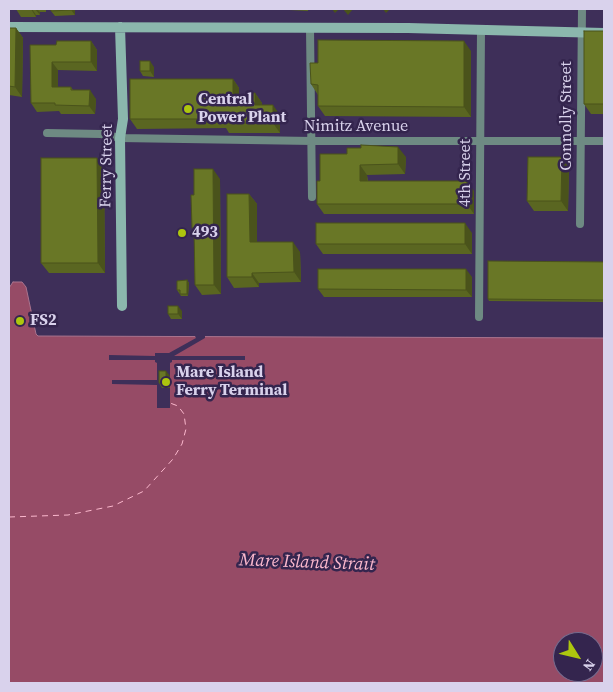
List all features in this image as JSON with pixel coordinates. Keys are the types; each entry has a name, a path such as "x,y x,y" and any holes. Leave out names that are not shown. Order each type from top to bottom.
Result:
{"street":[{"name":"Connolly Street","path":"580,224 582,9"},
{"path":"9,27 310,28 604,33"},
{"name":"Ferry Street","path":"120,28 123,120 120,138 122,306"},
{"path":"310,28 312,197"},
{"name":"4th Street","path":"479,317 481,30"},
{"name":"Nimitz Avenue","path":"47,134 101,134 120,138 312,141 604,141"}],"water":[{"name":"Mare Island Strait","path":"13,282 22,282 26,287 38,336 604,338 604,683 9,683 9,288"}],"pier":[{"name":"Mare Island Ferry Terminal","path":"195,336 205,336 205,338 174,356 245,356 245,360 172,360 170,363 170,408 157,408 157,385 112,384 112,380 157,380 157,363 155,360 109,360 109,355 155,356 155,353 169,353 196,338"}],"building":[{"path":"51,9 71,9 71,10 51,11"},
{"path":"9,28 16,28 15,87 9,86"},
{"path":"584,31 604,31 604,104 584,104"},
{"path":"318,40 464,41 464,107 318,106 318,85 311,84 310,63 318,63"},
{"path":"57,41 91,41 91,62 52,62 52,87 90,90 89,106 31,103 30,45 56,45"},
{"path":"140,61 150,61 150,71 140,71"},
{"name":"Central Power Plant","path":"130,79 233,79 233,105 249,105 250,93 255,93 255,105 273,105 273,123 223,123 223,119 130,119"},
{"path":"361,145 398,147 398,164 360,165 360,181 467,181 467,204 317,204 317,181 320,181 320,154 347,154 347,148 361,148"},
{"path":"528,157 562,157 561,201 527,201"},
{"path":"41,158 97,158 98,263 41,263"},
{"path":"194,169 213,169 214,285 195,285 194,228 192,228 191,195 194,195"},
{"path":"227,194 249,194 250,242 293,242 294,272 252,273 252,277 227,277"},
{"path":"316,223 465,223 465,244 316,244"},
{"path":"488,261 604,262 604,300 488,299"},
{"path":"318,269 466,269 466,290 318,289"},
{"path":"187,280 187,294 180,294 180,290 177,290 177,281"},
{"path":"168,306 178,306 178,314 168,314"},
{"path":"159,371 166,371 166,383 159,383"}],"ferry route":[{"path":"9,517 68,515 113,506 144,491 173,459 182,444 186,429 184,414 178,406 170,403"}],"place":[{"name":"Central Power Plant","path":"188,109"},
{"name":"493","path":"182,233"},
{"name":"FS2","path":"20,321"},
{"name":"Mare Island Ferry Terminal","path":"166,382"}]}
